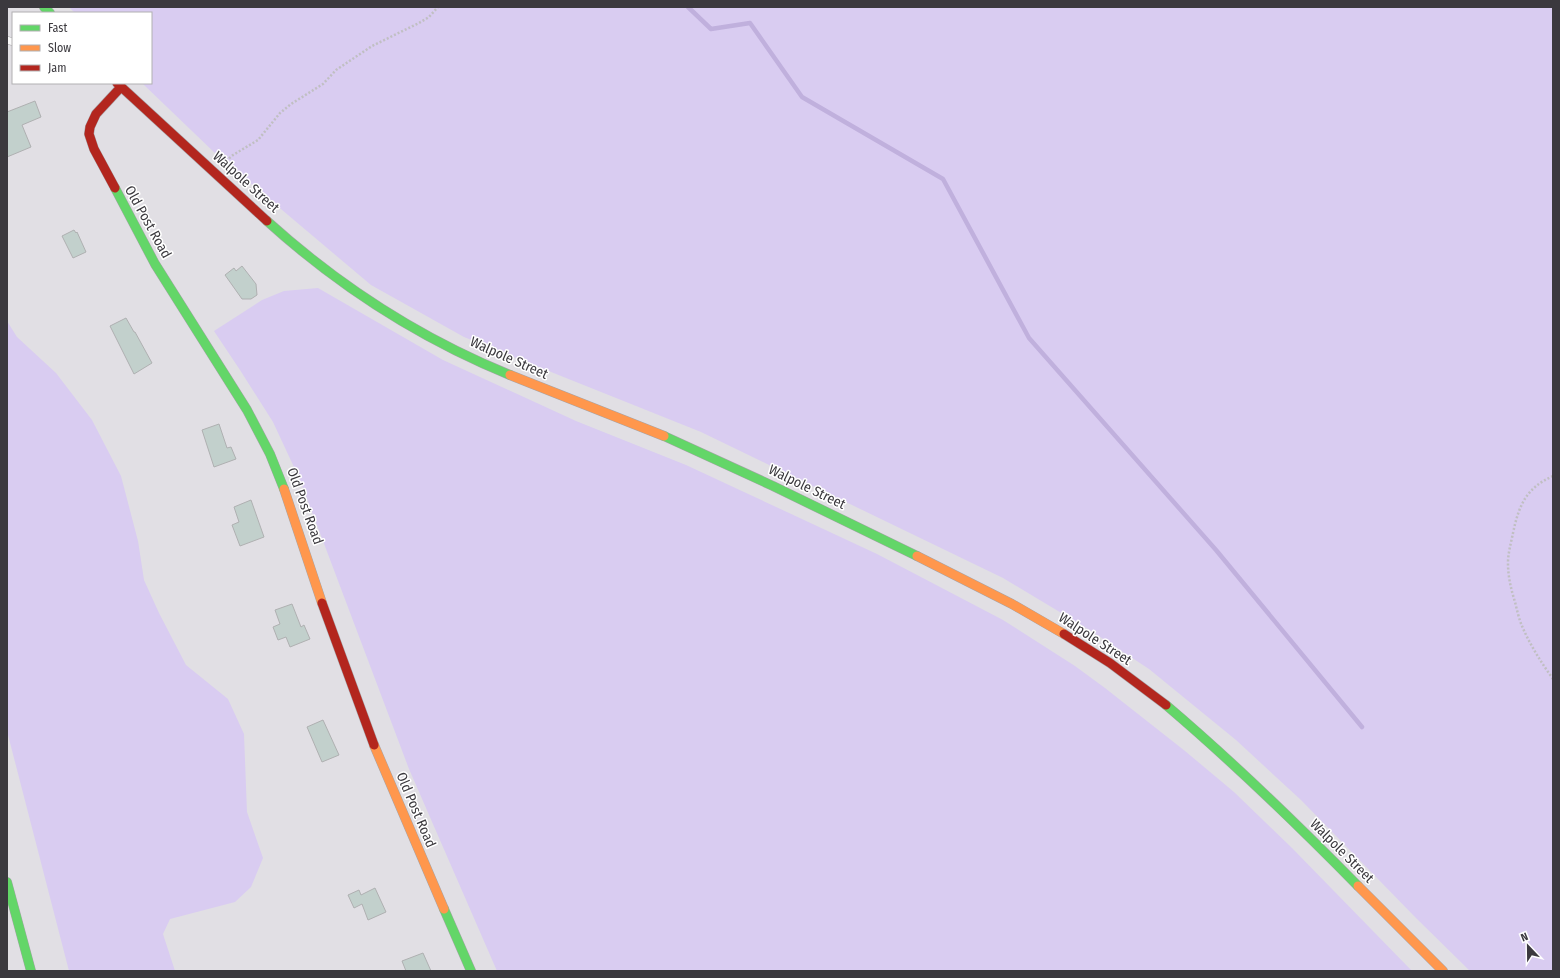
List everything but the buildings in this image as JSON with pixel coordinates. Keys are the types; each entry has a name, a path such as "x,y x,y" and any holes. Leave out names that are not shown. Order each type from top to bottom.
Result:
{"main road":[{"name":"Walpole Street","path":"119,85 213,172 310,258 344,284 418,331 500,370 705,454 780,489 983,589 1057,630 1136,683 1225,756 1443,971"},
{"name":"Old Post Road","path":"119,85 91,122 89,132 94,149 155,264 247,410 270,454 291,507 332,631 369,735 471,971"},
{"path":"7,882 31,971"}],"path":[{"path":"213,172 233,155 258,140 280,113 290,104 323,84 336,70 372,46 429,17 438,7"},
{"path":"1553,476 1531,489 1521,506 1516,516 1508,554 1508,563 1510,588 1521,624 1539,660 1553,679"}],"shaded area":[{"path":"69,7 1553,7 1553,971 1470,971 1301,800 1236,740 1149,669 1088,629 1003,578 701,432 464,337 371,285 218,156 143,84 152,84 152,12 74,12"},
{"path":"318,288 443,360 576,421 686,465 877,554 1003,620 1075,666 1105,688 1234,792 1292,848 1412,971 497,971 409,769 300,480 273,422 214,331 262,300 284,291"},
{"path":"7,321 17,337 56,373 92,420 121,476 138,541 144,580 159,613 186,665 228,699 244,734 247,812 263,858 251,887 235,902 170,919 163,934 175,971 69,971 7,731"}],"waterway":[{"path":"688,7 711,29 750,23 802,97 943,179 1029,338 1216,550 1362,727"}],"traffic: fast":[{"path":"44,7 49,12"},
{"path":"115,188 155,264 247,410 270,454 284,489"},
{"path":"267,221 323,268 382,309 444,345 510,375"},
{"path":"664,436 773,486 917,556"},
{"path":"1166,705 1216,748 1264,793 1358,886"},
{"path":"7,882 31,971"},
{"path":"444,909 471,971"}],"traffic: slow":[{"path":"510,375 664,436"},
{"path":"284,489 322,603"},
{"path":"917,556 1012,604 1064,634"},
{"path":"374,745 444,909"},
{"path":"1358,886 1443,971"}],"traffic: jam":[{"path":"118,84 267,221"},
{"path":"115,188 94,149 89,134 90,127 96,114 121,87"},
{"path":"322,603 374,745"},
{"path":"1064,634 1110,663 1166,705"}]}
